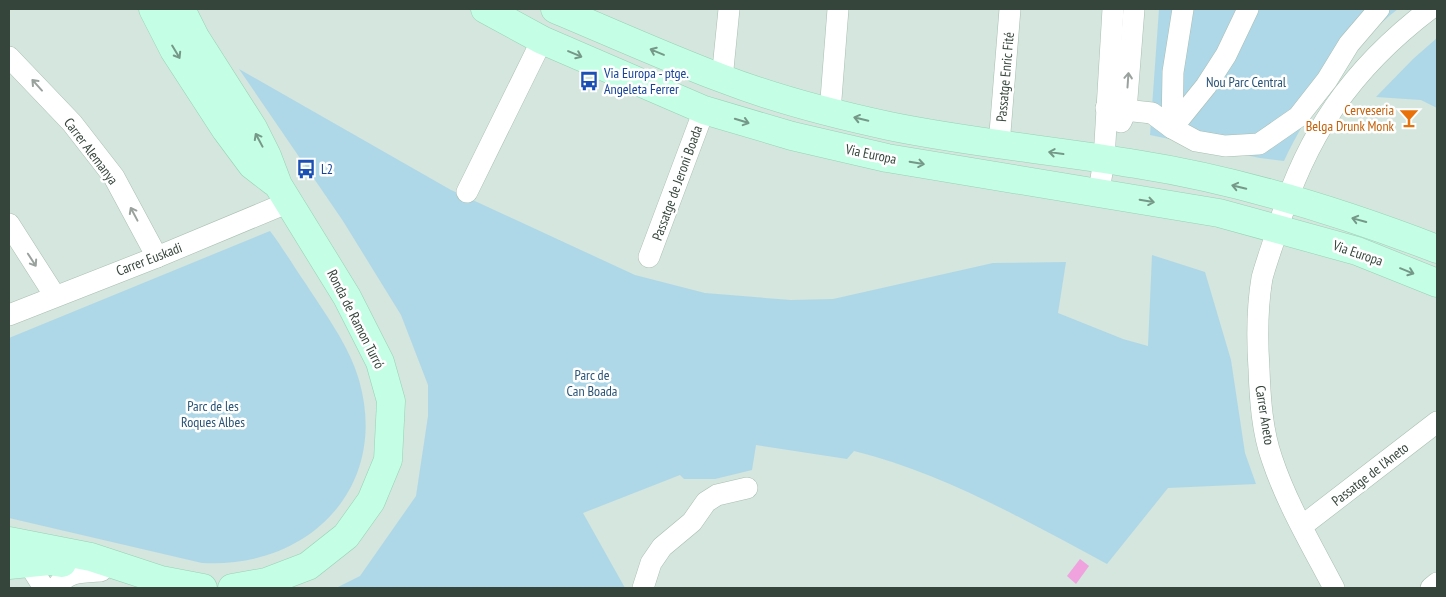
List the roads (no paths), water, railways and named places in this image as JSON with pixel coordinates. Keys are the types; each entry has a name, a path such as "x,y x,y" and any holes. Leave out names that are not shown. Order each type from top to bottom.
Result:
{"street":[{"name":"Ronda de Ramon Turró","path":"153,9 174,50 226,130 252,165 283,193"},
{"name":"Ronda de Ramon Turró","path":"181,9 195,37 253,128 283,193 347,297 380,362 391,401 392,424 388,460 380,482 360,519 328,552 308,566 292,574 266,582 232,588"},
{"name":"Via Europa","path":"485,9 542,40 704,110 792,136 887,158 1219,213 1358,251 1437,284"},
{"path":"555,9 722,79 830,112 890,126 999,145 1138,164 1286,199 1369,223 1437,249"},
{"path":"722,79 729,9"},
{"path":"830,112 838,9"},
{"name":"Passatge Enric Fité","path":"999,145 1010,9"},
{"path":"1113,9 1116,109"},
{"path":"1099,192 1134,9"},
{"path":"1172,128 1173,72 1184,9"},
{"path":"1172,128 1206,86 1226,56 1248,9"},
{"path":"1116,109 1152,113 1172,128 1196,141 1225,146 1259,144 1298,117 1327,80 1349,44 1379,9"},
{"path":"1277,230 1286,199 1309,147 1351,83 1405,28 1430,9"},
{"path":"467,192 542,40"},
{"name":"Carrer Alemanya","path":"9,57 72,123 114,177 157,257"},
{"name":"Passatge de Jeroni Boada","path":"649,257 704,110"},
{"name":"Carrer Euskadi","path":"9,314 157,257 283,193"},
{"path":"9,224 55,296"},
{"name":"Carrer Aneto","path":"1277,230 1262,278 1257,336 1260,390 1271,458 1302,526 1334,588"},
{"name":"Passatge de l'Aneto","path":"1302,526 1437,422"},
{"path":"643,588 651,563 662,547 692,522 706,502 716,496 747,488"},
{"path":"15,553 118,575 149,576"},
{"path":"15,553 91,557 120,564 149,576 203,588"},
{"path":"15,553 44,588"},
{"path":"56,588 70,574 101,572"},
{"path":"1431,588 1437,583"}],"place":[{"name":"Via Europa - ptge. Angeleta Ferrer","path":"589,81"},
{"name":"Cerveseria Belga Drunk Monk","path":"1409,118"},
{"name":"L2","path":"306,169"}],"park label":[{"name":"Nou Parc Central","path":"1246,82"},
{"name":"Parc de Can Boada","path":"592,384"},
{"name":"Parc de les Roques Albes","path":"213,414"}]}
